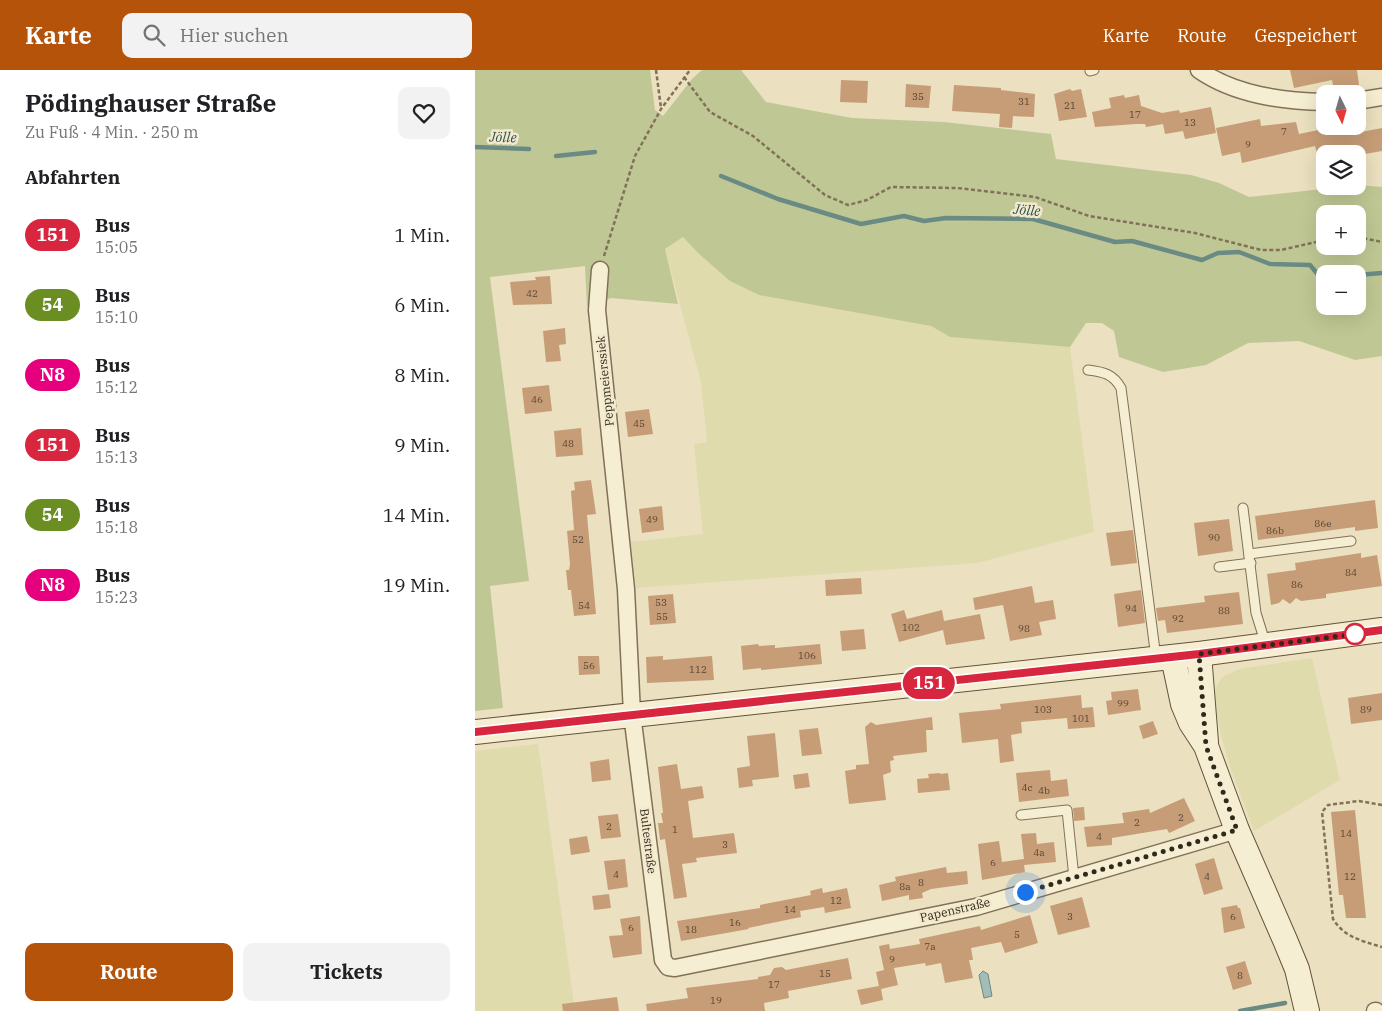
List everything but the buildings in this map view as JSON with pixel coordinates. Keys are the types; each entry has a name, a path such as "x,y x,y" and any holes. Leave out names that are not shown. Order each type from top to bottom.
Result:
{"main road":[{"path":"475,732 1164,658 1382,630"},
{"path":"1199,654 1206,746"},
{"path":"1164,658 1191,723 1206,746 1237,830 1267,895 1297,969 1307,1011"}],"street":[{"path":"1199,70 1213,80 1254,94 1316,101"},
{"path":"1366,100 1382,97"},
{"name":"Peppmeierssiek","path":"600,270 597,310 626,589 632,714"},
{"name":"Bultestraße","path":"632,714 663,960 668,967"},
{"name":"Papenstraße","path":"668,967 675,968 976,907 1237,830"}],"lane":[{"path":"1088,370 1106,372 1116,379 1121,388 1164,658"},
{"path":"1243,508 1256,613 1263,630 1266,645"},
{"path":"1219,567 1250,558 1351,541"},
{"path":"1021,815 1067,810 1074,878"}],"path":[{"path":"656,70 661,109"},
{"path":"600,270 635,156 661,109 690,70"},
{"path":"684,77 710,112 753,136 825,195 848,206 867,200 891,187 957,188 1035,197 1089,216 1195,233 1261,250 1281,250 1316,242"},
{"path":"1366,238 1382,242"},
{"path":"1382,805 1359,801 1328,805 1322,812 1333,918 1339,928 1354,939 1382,948"}],"shaded area":[{"path":"683,237 730,281 931,326 950,337 1070,347 1094,532 977,563 636,588 631,542 703,534 694,444 707,442 701,382 665,249"},
{"path":"1312,658 1340,780 1254,831 1230,767 1222,739 1215,706 1215,690 1222,677 1239,669"},
{"path":"538,744 575,1011 475,1011 475,751"}],"green space":[{"path":"475,70 650,70 655,110 663,116 692,79 702,70 741,70 766,102 852,118 944,122 1051,134 1056,159 1191,175 1219,183 1249,197 1316,190 1316,195 1366,195 1366,186 1382,187 1382,356 1355,360 1299,341 1248,343 1206,365 1163,372 1119,357 1114,331 1102,323 1086,323 1070,347 950,337 931,326 759,295 730,281 683,237 665,249 678,304 611,298 587,306 585,266 490,277 529,581 490,586 503,708 475,711"}],"water":[{"path":"983,971 988,974 992,996 984,998 979,975"}],"waterway":[{"name":"Jölle","path":"475,147 529,149"},
{"name":"Jölle","path":"556,156 595,152"},
{"name":"Jölle","path":"721,176 778,199 861,224 904,216 924,221 946,218 1033,219 1115,242 1132,241 1202,260 1218,253 1239,252 1270,264 1310,265 1316,272"},
{"name":"Jölle","path":"1366,274 1382,273"},
{"path":"1240,1011 1285,1003"}],"bus line":[{"name":"151","path":"475,732 1199,654 1382,630"}],"route":[{"path":"1025,892 1237,830 1206,746 1199,654 1355,634"}]}
